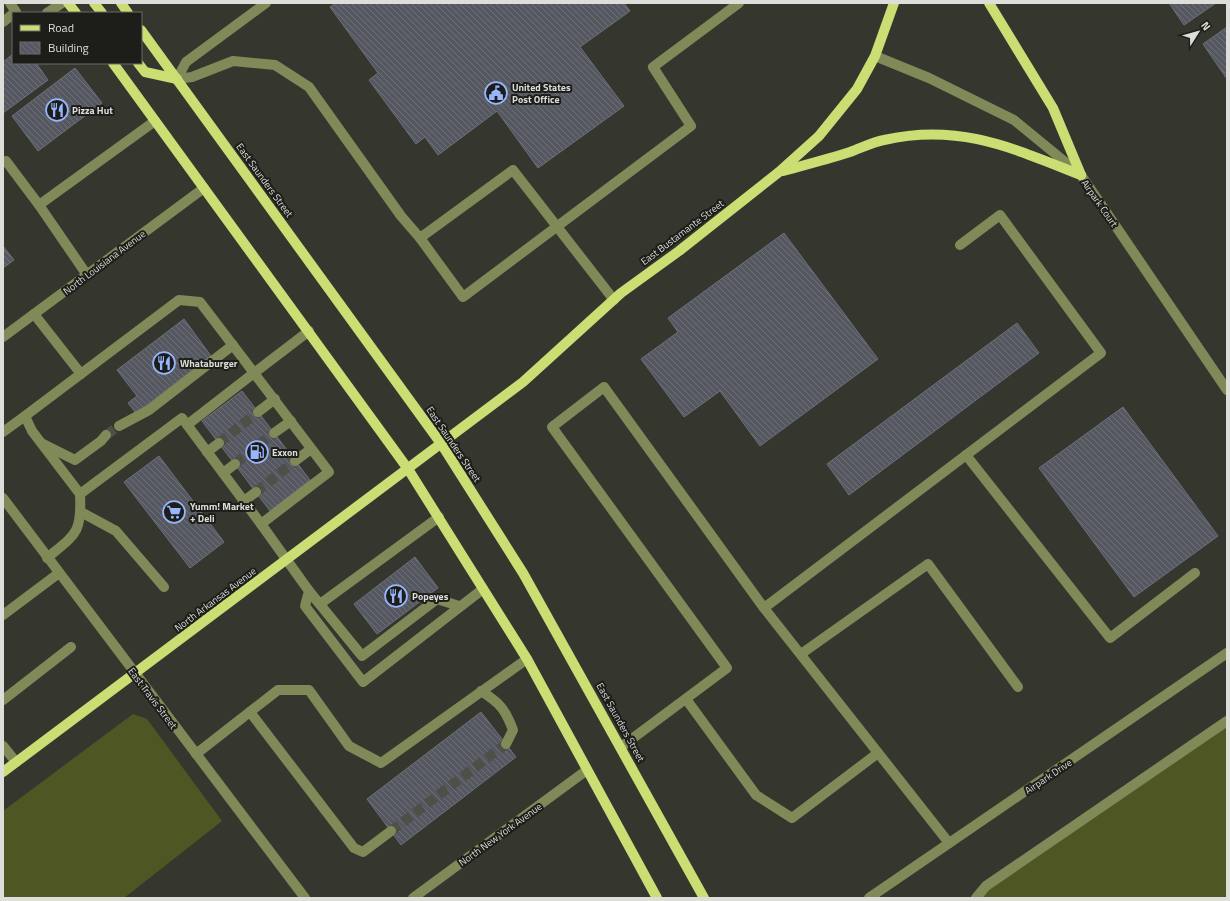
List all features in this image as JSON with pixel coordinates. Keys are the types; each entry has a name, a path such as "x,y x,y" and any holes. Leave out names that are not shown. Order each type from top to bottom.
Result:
{"main road":[{"path":"68,3 75,12"},
{"path":"94,3 101,12"},
{"path":"121,3 127,12"},
{"name":"East Bustamante Street","path":"442,445 523,382 614,300 779,172 819,136 857,89 875,56 894,3"},
{"path":"989,3 1053,108 1081,175"},
{"name":"East Saunders Street","path":"142,31 442,445 523,573 704,898"},
{"path":"114,64 408,469 527,659 657,898"},
{"path":"139,64 145,72 177,79"},
{"path":"779,172 850,152 883,140 940,133 976,138 1003,144 1081,175"},
{"name":"North Arkansas Avenue","path":"3,772 442,445"}],"street":[{"path":"10,3 15,12"},
{"path":"48,12 62,3"},
{"path":"177,79 186,62 266,3"},
{"path":"177,79 192,77 232,61 276,65 309,87 401,216 420,238 463,297 556,225 691,126 652,67 739,3"},
{"path":"3,22 12,16"},
{"name":"Airpark Court","path":"875,56 929,78 1014,120 1081,175 1227,390"},
{"path":"39,205 155,121"},
{"path":"6,161 39,205 87,275"},
{"path":"420,238 513,170 614,300"},
{"name":"North Louisiana Avenue","path":"3,337 204,188"},
{"path":"764,608 1101,353 1000,215 960,246"},
{"path":"3,432 180,300 200,302 329,472 261,524"},
{"path":"34,314 81,374"},
{"path":"187,425 309,331"},
{"path":"120,426 149,410 233,345"},
{"path":"621,748 727,668 552,427 604,387 764,608 949,843"},
{"path":"258,412 275,400"},
{"path":"25,416 32,430 80,494 81,512 76,534 47,558"},
{"path":"80,494 182,418 310,591 362,656 437,599 459,606"},
{"path":"274,433 291,421"},
{"path":"42,443 75,460 101,442 106,435"},
{"path":"208,452 219,443"},
{"path":"295,461 311,449"},
{"path":"966,455 1110,638 1195,573"},
{"path":"223,473 235,464"},
{"path":"244,501 256,492"},
{"name":"East Travis Street","path":"3,498 305,898"},
{"path":"81,512 116,531 164,588"},
{"path":"320,604 438,517"},
{"path":"801,654 928,564 1018,688"},
{"path":"3,615 59,573"},
{"path":"310,591 306,606 363,682 459,606 484,589"},
{"path":"3,700 71,647"},
{"name":"Airpark Drive","path":"869,898 1227,654"},
{"path":"196,754 278,690 309,690 349,746 381,763 527,659"},
{"path":"481,692 502,706 508,718 513,730 506,744"},
{"path":"686,699 756,795 792,818 878,753"},
{"path":"250,712 354,848 363,852 391,831"},
{"path":"976,898 986,886 1227,721"},
{"path":"3,746 16,762"},
{"name":"North New York Avenue","path":"413,898 587,770"}],"green space":[{"path":"133,714 147,719 222,821 124,898 3,898 3,811"},
{"path":"1227,725 1227,898 982,898 991,886"}],"building":[{"name":"United States Post Office","path":"336,3 624,3 630,11 580,47 624,106 538,168 497,111 438,155 425,137 416,144 369,80 378,73 330,7"},
{"path":"1169,3 1216,3 1184,25"},
{"path":"1227,27 1227,79 1203,44"},
{"path":"12,55 12,64 37,64 48,80 3,113 3,62"},
{"name":"Pizza Hut","path":"75,68 102,103 38,151 12,116"},
{"path":"784,233 878,359 760,446 720,391 684,417 641,359 678,332 668,318"},
{"path":"3,246 14,260 3,268"},
{"name":"Whataburger","path":"184,319 211,356 136,413 128,403 137,396 117,370"},
{"path":"1017,323 1039,353 849,495 827,464"},
{"name":"Exxon","path":"242,391 310,480 270,511 202,421"},
{"path":"1123,407 1218,536 1134,597 1039,468"},
{"name":"Yumm! Market + Deli","path":"159,456 224,542 190,568 124,482"},
{"name":"Popeyes","path":"415,557 438,588 377,634 354,604"},
{"path":"481,712 516,757 401,845 367,799"}],"tunnel":[{"path":"219,443 258,412"},
{"path":"106,435 119,426"},
{"path":"235,464 274,433"},
{"path":"256,492 295,461"},
{"path":"391,831 506,744"}],"place":[{"name":"United States Post Office","path":"496,93"},
{"name":"Pizza Hut","path":"57,110"},
{"name":"Whataburger","path":"164,363"},
{"name":"Exxon","path":"257,452"},
{"name":"Yumm! Market + Deli","path":"174,512"},
{"name":"Popeyes","path":"396,596"}]}
